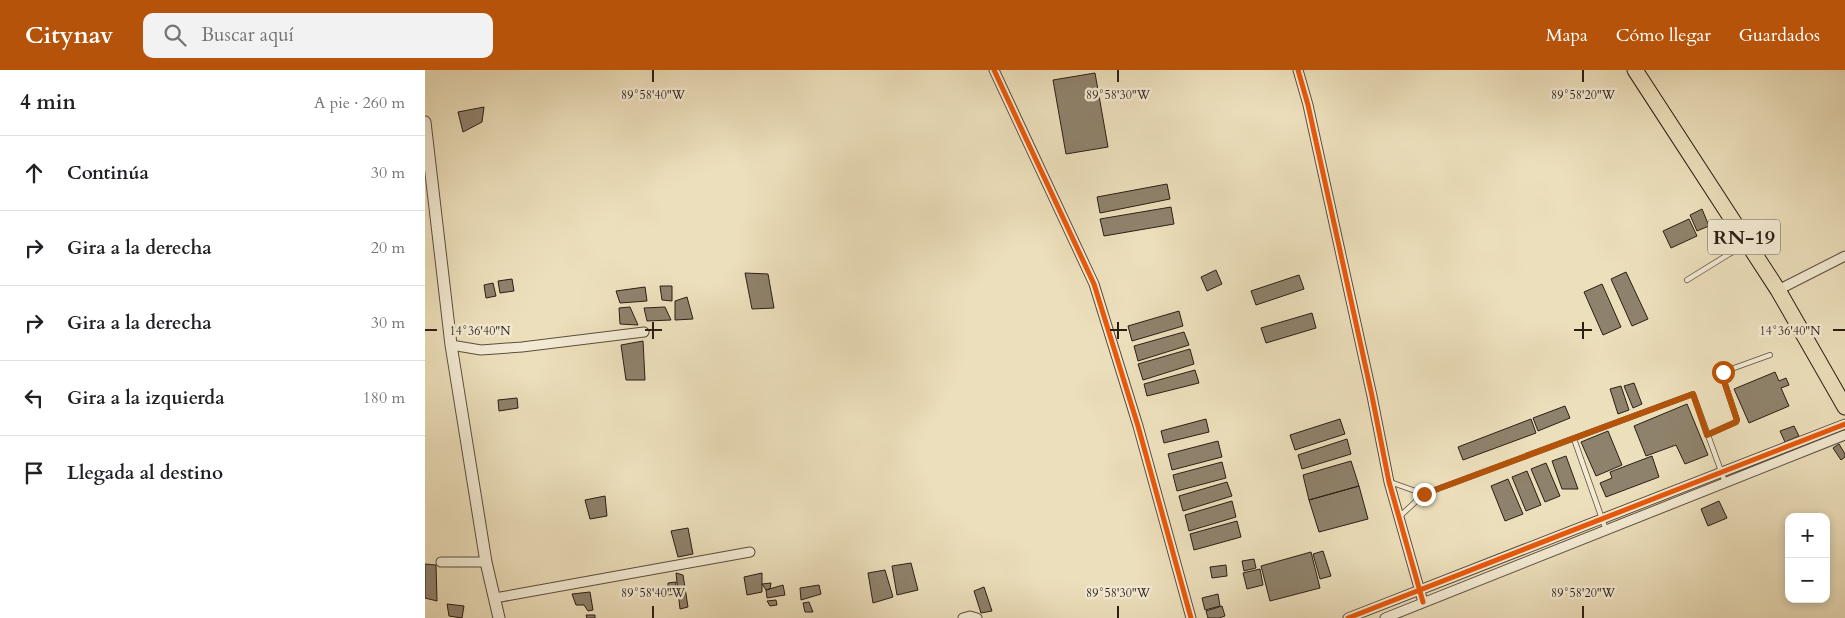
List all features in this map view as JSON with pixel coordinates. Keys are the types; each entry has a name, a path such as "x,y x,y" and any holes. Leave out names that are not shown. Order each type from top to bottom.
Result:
{"main road":[{"name":"RN-19","path":"1635,70 1778,290 1845,408"}],"street":[{"path":"994,70 1094,284 1138,426 1191,618"},
{"path":"1298,70 1310,115 1366,366 1389,482 1423,602"},
{"path":"425,122 451,345 486,562 499,618"},
{"path":"1778,290 1845,256"},
{"path":"451,345 489,350 644,332"},
{"path":"1349,618 1845,424"},
{"path":"1385,618 1845,435"},
{"path":"495,598 750,552"},
{"path":"441,562 486,562"},
{"path":"963,618 970,616 977,618"}],"lane":[{"path":"1687,280 1749,244"},
{"path":"1707,435 1737,420 1722,375 1723,372 1770,355"},
{"path":"1399,517 1424,494 1693,394 1725,484"},
{"path":"1574,439 1606,530"},
{"path":"1389,482 1424,494"}],"building":[{"path":"1095,73 1108,147 1066,154 1053,80"},
{"path":"484,107 482,122 463,132 458,112"},
{"path":"1167,184 1170,199 1100,213 1097,197"},
{"path":"1171,207 1174,224 1104,236 1100,219"},
{"path":"1702,209 1709,226 1697,231 1690,215"},
{"path":"1689,219 1697,236 1671,248 1663,231"},
{"path":"1216,270 1222,284 1207,291 1201,277"},
{"path":"1626,272 1648,319 1632,326 1611,279"},
{"path":"745,273 768,274 774,308 752,309"},
{"path":"1299,275 1304,289 1256,305 1251,291"},
{"path":"512,279 514,291 500,293 498,281"},
{"path":"493,283 496,296 486,298 484,285"},
{"path":"1602,284 1621,327 1603,335 1584,292"},
{"path":"660,286 672,286 672,301 662,300"},
{"path":"645,287 647,301 620,303 616,291"},
{"path":"687,297 693,319 675,320 675,301"},
{"path":"630,307 638,325 620,324 619,308"},
{"path":"665,307 671,320 647,321 644,308"},
{"path":"1179,311 1183,326 1132,341 1128,326"},
{"path":"1312,313 1316,328 1266,343 1261,328"},
{"path":"1184,332 1189,345 1138,361 1134,346"},
{"path":"643,341 645,380 626,380 621,345"},
{"path":"1190,349 1194,364 1143,380 1138,364"},
{"path":"1195,370 1199,383 1147,396 1144,384"},
{"path":"1775,372 1779,381 1786,378 1789,385 1781,388 1789,406 1749,423 1734,389"},
{"path":"1634,383 1642,404 1633,408 1624,386"},
{"path":"1621,386 1629,410 1618,414 1610,389"},
{"path":"517,398 518,408 499,411 498,400"},
{"path":"1687,404 1708,455 1685,464 1676,445 1646,456 1634,426"},
{"path":"1565,406 1570,418 1538,431 1533,418"},
{"path":"1206,419 1209,432 1164,443 1161,431"},
{"path":"1340,419 1345,434 1295,450 1290,435"},
{"path":"1531,419 1536,433 1463,460 1458,447"},
{"path":"1794,426 1799,436 1785,442 1780,431"},
{"path":"1608,431 1622,465 1596,476 1581,442"},
{"path":"1347,439 1351,454 1302,469 1298,455"},
{"path":"1218,441 1222,457 1172,470 1168,454"},
{"path":"1839,444 1845,454 1845,457 1841,460 1833,448"},
{"path":"1566,456 1578,489 1562,489 1552,461"},
{"path":"1652,456 1659,477 1606,497 1600,483 1612,478 1610,472"},
{"path":"1351,461 1359,486 1309,500 1303,475"},
{"path":"1222,462 1226,478 1177,491 1173,475"},
{"path":"1546,463 1560,496 1545,502 1531,469"},
{"path":"1527,471 1541,505 1526,511 1512,477"},
{"path":"1508,479 1523,514 1505,521 1491,486"},
{"path":"1227,482 1232,496 1183,511 1179,496"},
{"path":"1359,486 1368,519 1319,532 1309,500"},
{"path":"605,496 607,516 590,519 585,500"},
{"path":"1232,501 1236,517 1189,531 1185,515"},
{"path":"1719,501 1727,518 1708,526 1701,509"},
{"path":"1237,521 1241,537 1194,550 1190,534"},
{"path":"688,528 693,554 678,557 671,531"},
{"path":"1323,551 1331,576 1320,579 1313,554"},
{"path":"1311,552 1320,588 1270,601 1261,566"},
{"path":"1254,559 1256,568 1244,571 1242,561"},
{"path":"911,563 918,590 897,595 892,566"},
{"path":"425,564 436,565 437,601 425,598"},
{"path":"1226,565 1227,576 1212,578 1210,567"},
{"path":"1260,569 1263,585 1247,589 1243,573"},
{"path":"885,570 893,597 873,603 868,573"},
{"path":"676,573 683,575 688,607 680,609"},
{"path":"762,573 762,592 747,595 744,577"},
{"path":"676,582 675,594 668,595 668,583"},
{"path":"771,583 770,589 766,590 762,584"},
{"path":"783,585 785,595 767,598 766,590"},
{"path":"819,585 821,594 801,600 800,588"},
{"path":"984,587 992,611 981,613 974,591"},
{"path":"590,592 593,610 588,611 584,605 576,605 572,594"},
{"path":"1218,594 1220,606 1205,610 1202,598"},
{"path":"776,600 777,605 770,606 767,601"},
{"path":"809,602 813,612 805,612 803,603"},
{"path":"447,604 464,606 462,618 449,616"},
{"path":"1222,606 1225,616 1208,618 1206,611"},
{"path":"586,615 595,615 595,618 587,618"}],"cycle path":[{"path":"994,70 1094,284 1138,426 1191,618"},
{"path":"1298,70 1308,105 1389,482 1423,602"},
{"path":"1348,618 1845,424"}],"route":[{"path":"1424,494 1693,394 1707,435 1737,420 1722,375 1723,372"}]}
